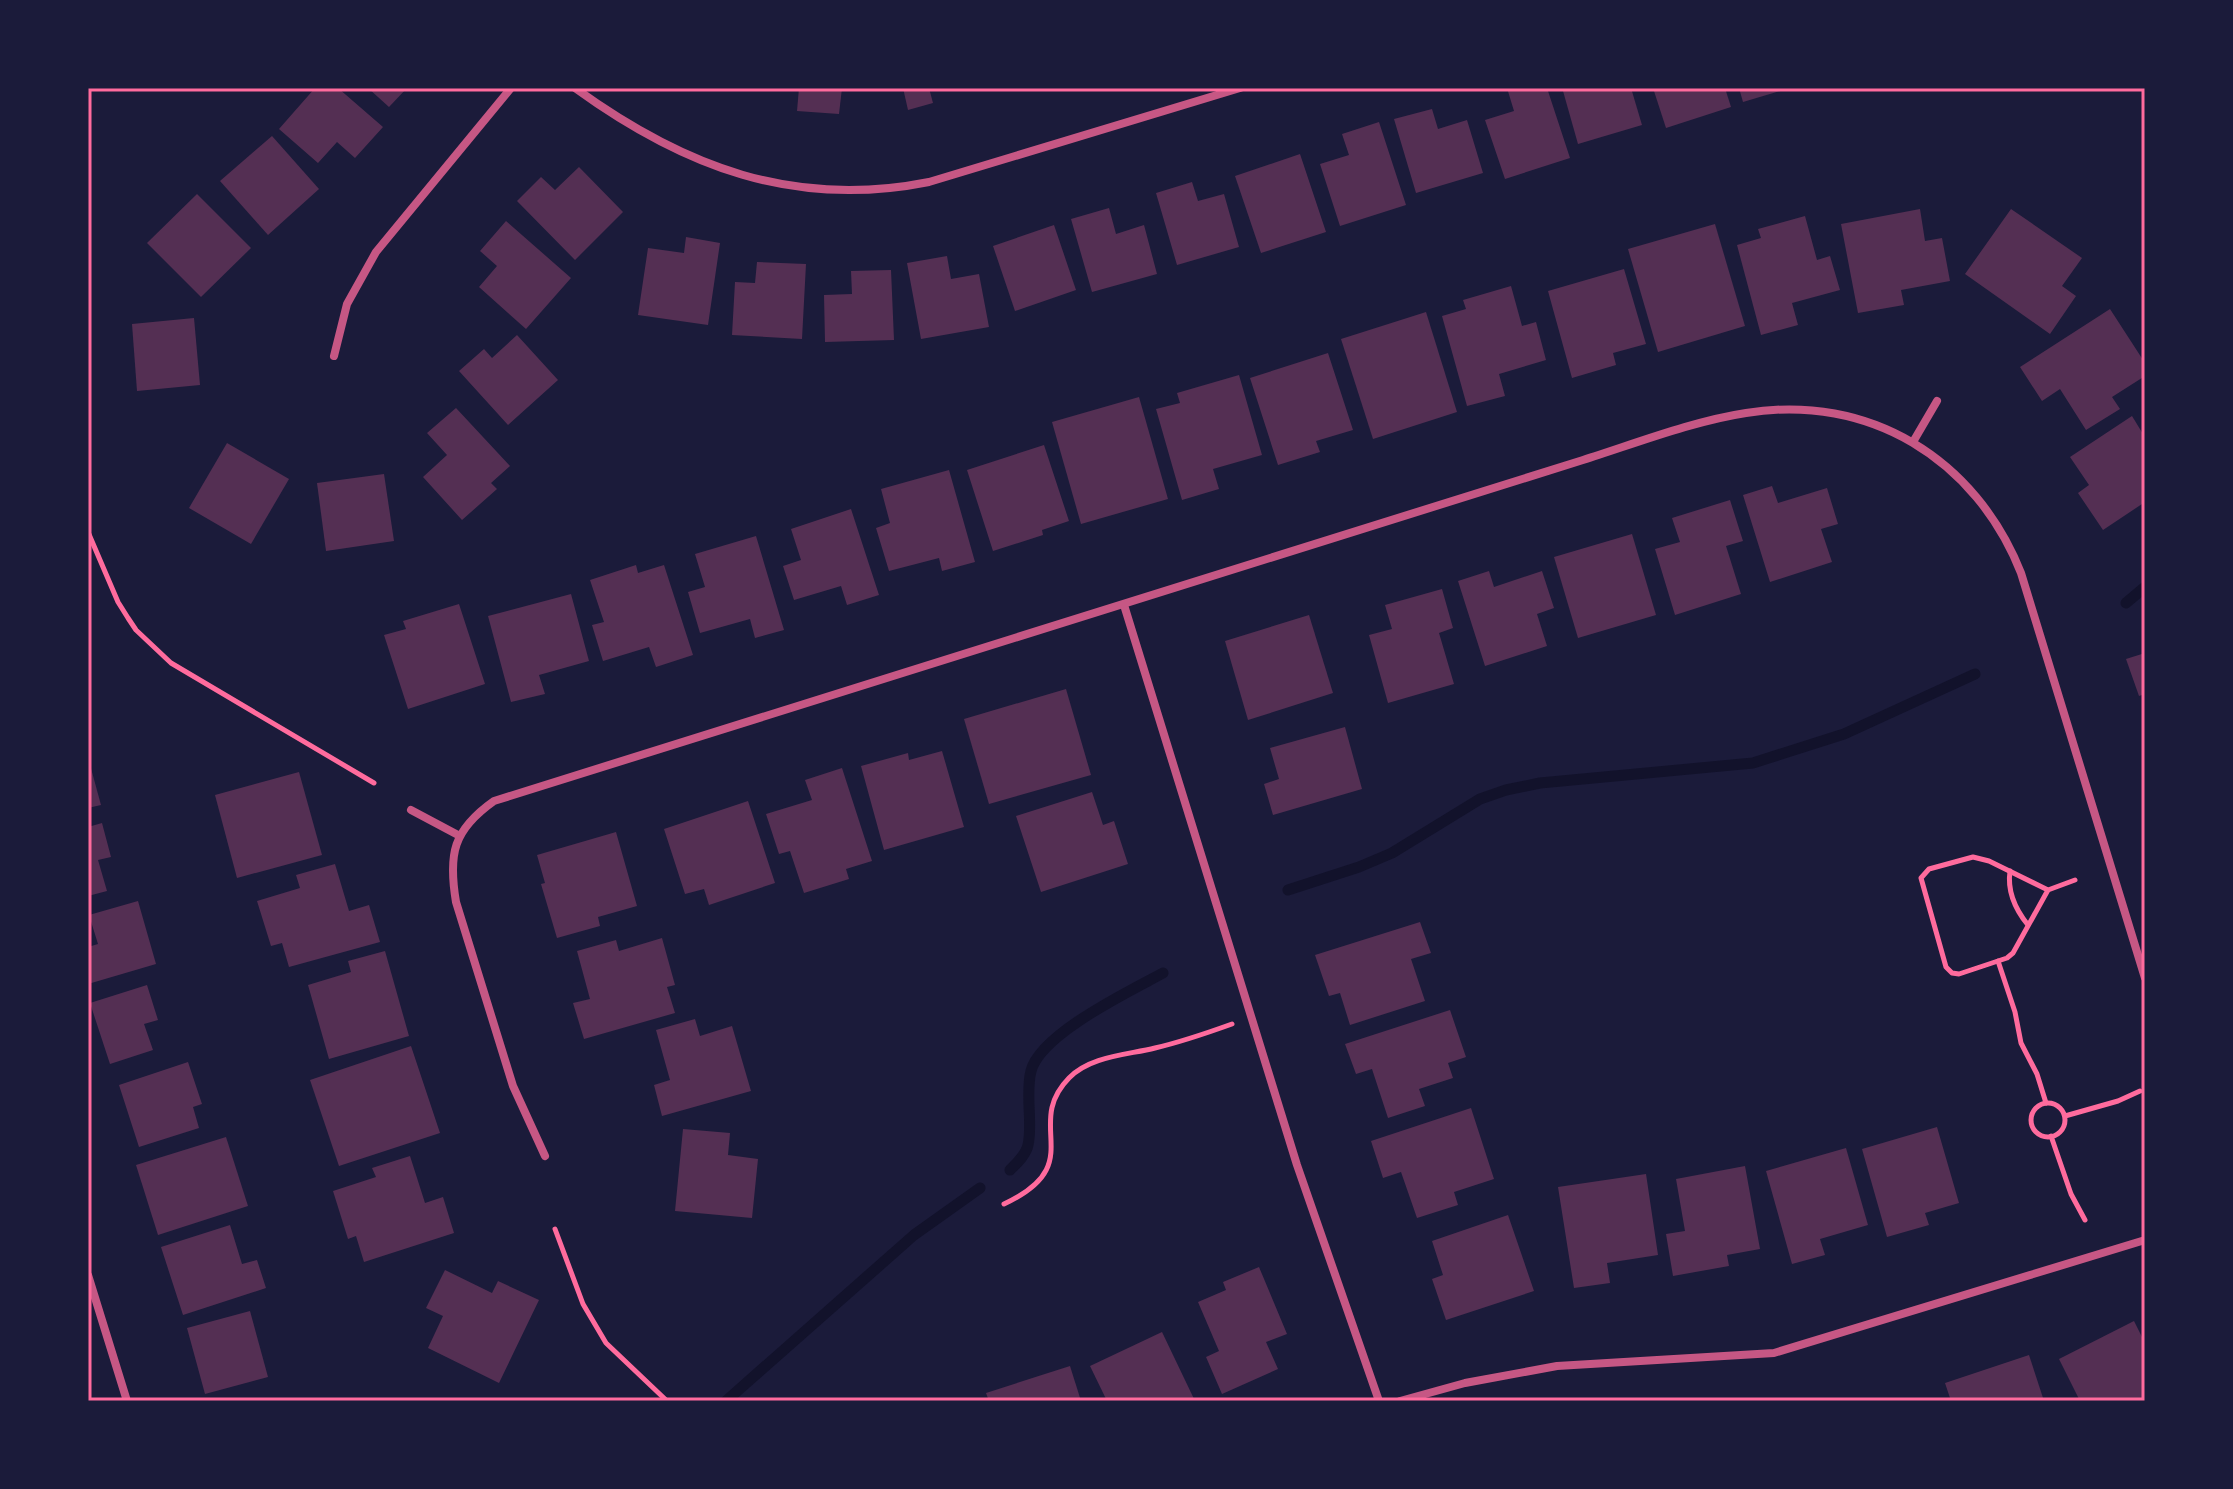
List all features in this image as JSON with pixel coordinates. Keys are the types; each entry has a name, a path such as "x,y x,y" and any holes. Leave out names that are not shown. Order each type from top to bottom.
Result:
{"street":[{"path":"334,356 347,304 376,252 511,88"},
{"path":"575,88 644,134 706,163 791,187 843,192 929,182 1240,88"},
{"path":"1913,442 1937,401"},
{"path":"545,1156 513,1086 451,877 458,835 469,821 494,801 1738,414 1789,410 1832,413 1874,424 1913,442 1970,487 1997,524 2012,550 2145,978"},
{"path":"1124,605 1297,1165 1379,1401"},
{"path":"411,810 458,835"},
{"path":"1400,1401 1465,1383 1557,1366 1640,1359 1751,1356 1795,1349 2145,1240"},
{"path":"88,1275 127,1401"}],"path":[{"path":"88,532 128,618 136,630 171,663 374,783"},
{"path":"2048,890 1973,857 1929,869 1921,878 1944,961 1952,973 1959,974 2013,953 2048,890 2075,880"},
{"path":"2010,871 2008,885 2018,913 2028,925"},
{"path":"1998,961 2015,1012 2021,1043 2037,1074 2046,1103"},
{"path":"1004,1204 1030,1190 1047,1170 1051,1158 1050,1119 1053,1103 1077,1070 1090,1063 1158,1048 1252,1018"},
{"path":"2065,1116 2118,1101 2140,1091"},
{"path":"2046,1103 2056,1104 2065,1116 2064,1127 2051,1136 2041,1135 2032,1122 2033,1112 2046,1103"},
{"path":"2051,1136 2071,1194 2085,1220"},
{"path":"555,1229 583,1304 606,1343 667,1401"}],"building":[{"path":"315,88 338,88 383,127 355,158 337,142 318,163 279,129"},
{"path":"368,88 407,88 389,107"},
{"path":"799,88 842,88 839,114 797,111"},
{"path":"903,88 929,88 933,103 908,110"},
{"path":"1507,88 1547,88 1570,158 1505,179 1485,120 1514,111"},
{"path":"1575,88 1631,88 1642,125 1578,144 1563,91"},
{"path":"1653,88 1725,88 1731,107 1666,128"},
{"path":"1739,88 1787,88 1787,89 1743,102"},
{"path":"1432,109 1438,129 1467,120 1483,173 1416,193 1394,119"},
{"path":"1379,122 1406,205 1340,226 1320,164 1349,155 1342,134"},
{"path":"272,136 319,189 268,235 220,181"},
{"path":"1300,154 1326,232 1261,253 1235,176"},
{"path":"579,167 623,212 575,260 517,201 541,177 555,190"},
{"path":"1192,182 1198,201 1224,194 1239,247 1177,265 1156,193"},
{"path":"197,194 251,248 201,297 147,243"},
{"path":"1109,208 1116,234 1144,225 1157,274 1092,292 1071,219"},
{"path":"1920,209 1925,241 1942,238 1950,281 1901,290 1904,305 1858,313 1841,224"},
{"path":"2011,209 2082,258 2062,286 2076,296 2050,334 1965,274"},
{"path":"1805,216 1817,260 1830,256 1840,290 1792,303 1798,325 1761,335 1737,245 1761,238 1758,229"},
{"path":"506,221 571,278 526,329 479,287 497,266 480,251"},
{"path":"1715,224 1745,326 1658,352 1628,249"},
{"path":"1054,225 1076,290 1015,311 993,246"},
{"path":"686,237 720,243 708,325 638,315 648,248 684,253"},
{"path":"947,256 951,279 979,274 989,327 921,339 907,263"},
{"path":"757,262 806,264 802,339 732,335 735,282 755,283"},
{"path":"1624,269 1646,344 1613,353 1616,365 1572,378 1548,291"},
{"path":"891,270 894,340 825,342 824,295 852,294 851,271"},
{"path":"1511,286 1522,326 1536,322 1546,360 1499,374 1505,396 1467,406 1442,316 1466,309 1463,300"},
{"path":"2110,309 2145,363 2145,376 2112,397 2120,409 2086,430 2060,389 2042,401 2020,367"},
{"path":"1426,312 1457,412 1373,439 1341,339"},
{"path":"194,318 200,385 137,391 132,324"},
{"path":"517,335 558,380 508,425 459,371 484,349 492,358"},
{"path":"1328,353 1353,430 1316,441 1320,452 1278,465 1250,378"},
{"path":"1239,375 1262,455 1213,469 1219,489 1182,500 1156,409 1180,403 1177,393"},
{"path":"1139,397 1168,499 1081,524 1052,422"},
{"path":"456,408 510,466 491,483 497,489 462,520 423,477 447,455 427,433"},
{"path":"2132,416 2143,434 2145,432 2145,502 2103,530 2078,493 2089,485 2070,457"},
{"path":"227,443 289,479 251,544 189,508"},
{"path":"1044,445 1069,521 1042,530 1043,535 993,551 967,470"},
{"path":"949,470 975,562 942,571 939,558 889,571 876,528 890,523 881,489"},
{"path":"384,474 394,541 326,551 317,483"},
{"path":"1772,486 1778,503 1827,488 1838,524 1821,529 1832,562 1770,582 1743,495"},
{"path":"1730,500 1743,541 1726,546 1741,594 1675,615 1655,549 1680,542 1672,518"},
{"path":"851,509 879,595 847,605 841,586 794,600 783,566 801,560 791,529"},
{"path":"1632,534 1656,615 1578,638 1554,557"},
{"path":"756,536 784,630 755,638 750,619 700,633 688,592 705,587 695,554"},
{"path":"636,565 638,573 664,565 693,655 656,667 649,647 603,661 592,625 604,622 590,580"},
{"path":"1489,571 1494,587 1542,571 1554,608 1537,614 1547,646 1485,666 1458,581"},
{"path":"1442,589 1453,628 1439,633 1454,684 1388,703 1369,635 1392,629 1385,605"},
{"path":"571,594 589,661 539,675 545,694 511,702 488,616"},
{"path":"459,604 485,684 408,709 384,635 406,629 403,621"},
{"path":"1309,615 1333,693 1248,720 1225,641"},
{"path":"2145,653 2145,694 2139,696 2126,659"},
{"path":"1066,689 1091,775 989,804 964,719"},
{"path":"1345,727 1362,789 1273,815 1264,784 1279,779 1270,748"},
{"path":"942,751 964,827 884,850 861,766 908,753 909,760"},
{"path":"88,762 101,805 88,808"},
{"path":"842,768 872,861 846,869 849,879 804,893 790,851 779,854 766,814 812,800 805,780"},
{"path":"299,772 322,855 237,878 215,795"},
{"path":"1092,792 1103,825 1114,821 1128,864 1041,892 1016,816"},
{"path":"748,801 775,883 709,905 704,889 685,894 664,829"},
{"path":"102,823 111,857 98,860 107,891 88,896 88,827"},
{"path":"616,832 637,906 598,917 600,926 557,938 541,884 545,883 537,855"},
{"path":"335,864 349,911 369,905 380,942 289,967 282,943 271,946 257,901 300,888 296,875"},
{"path":"138,901 156,964 88,984 88,947 98,944 89,915"},
{"path":"1420,922 1431,953 1411,959 1425,1001 1350,1025 1340,993 1329,996 1315,955"},
{"path":"662,938 675,985 667,987 675,1013 584,1039 573,1003 590,999 577,951 616,940 619,951"},
{"path":"385,951 409,1036 329,1059 308,985 351,972 348,961"},
{"path":"147,985 158,1020 144,1024 153,1050 110,1064 90,1003"},
{"path":"1450,1010 1466,1057 1448,1063 1453,1078 1419,1089 1425,1106 1388,1118 1372,1069 1356,1074 1345,1044"},
{"path":"695,1019 700,1036 732,1026 751,1091 662,1116 654,1085 670,1080 656,1030"},
{"path":"411,1046 440,1133 339,1166 310,1080"},
{"path":"188,1062 202,1104 193,1107 199,1128 139,1147 119,1085"},
{"path":"1471,1108 1494,1179 1454,1192 1458,1205 1417,1218 1401,1172 1383,1178 1371,1141"},
{"path":"1937,1127 1959,1203 1925,1213 1929,1225 1887,1237 1862,1149"},
{"path":"683,1129 730,1133 728,1155 758,1159 752,1218 675,1211"},
{"path":"226,1137 248,1206 158,1235 136,1165"},
{"path":"1846,1148 1868,1225 1820,1239 1825,1255 1792,1264 1766,1171"},
{"path":"410,1156 425,1203 443,1197 454,1233 364,1262 356,1236 348,1239 333,1191 376,1177 372,1168"},
{"path":"1745,1166 1760,1249 1727,1255 1729,1266 1673,1276 1666,1234 1685,1231 1676,1179"},
{"path":"1646,1174 1658,1255 1607,1263 1610,1283 1574,1288 1558,1187"},
{"path":"1508,1215 1534,1291 1446,1320 1432,1279 1443,1275 1432,1241"},
{"path":"230,1225 242,1264 257,1260 266,1288 183,1315 161,1247"},
{"path":"1259,1267 1287,1334 1266,1342 1278,1369 1222,1394 1206,1357 1219,1351 1198,1302 1226,1290 1223,1282"},
{"path":"445,1270 492,1293 498,1281 539,1300 499,1383 428,1348 443,1316 426,1308"},
{"path":"250,1311 268,1377 205,1394 187,1328"},
{"path":"2134,1321 2145,1343 2145,1401 2080,1401 2059,1359"},
{"path":"1162,1332 1195,1401 1107,1401 1090,1366"},
{"path":"2029,1355 2044,1401 1951,1401 1945,1383"},
{"path":"1070,1366 1081,1401 989,1401 986,1393"}],"waterway":[{"path":"2126,603 2145,587"},
{"path":"1288,890 1392,853 1480,799 1506,790 1540,783 1753,763 1844,734 1975,674"},
{"path":"1010,1170 1028,1145 1029,1080 1038,1057 1068,1028 1163,973"},
{"path":"726,1401 914,1235 980,1188"}]}
